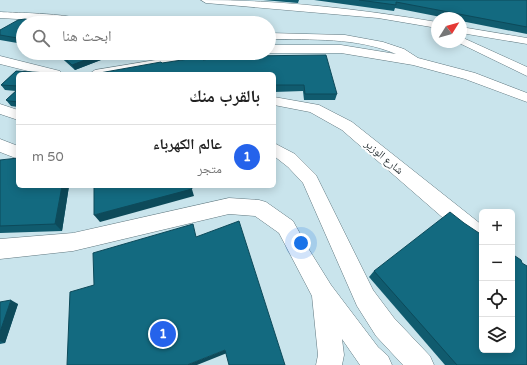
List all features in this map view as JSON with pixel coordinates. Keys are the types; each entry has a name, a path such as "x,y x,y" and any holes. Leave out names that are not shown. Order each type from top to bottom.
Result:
{"street":[{"path":"206,0 301,6 378,15 431,24"},
{"path":"0,15 24,16"},
{"path":"467,31 527,41"},
{"path":"276,36 359,39 400,50 414,61"},
{"path":"467,43 527,72"},
{"path":"276,49 341,49 414,61 470,76 527,98"},
{"path":"0,60 47,72"},
{"path":"107,72 178,60"},
{"name":"شارع الوزير","path":"276,101 314,108 347,126 464,224 479,234"},
{"path":"0,110 16,114"},
{"path":"0,145 16,152"},
{"path":"276,150 288,156 299,166 310,180 365,298 385,327 421,365"},
{"path":"0,250 73,242 229,206 259,208 286,227 300,255 323,293 378,365"},
{"path":"323,293 330,354 329,365"}],"building":[{"path":"359,0 527,0 527,27 467,16 467,12 448,12 396,2 396,5"},
{"path":"16,21 16,38 0,35 0,30"},
{"path":"326,55 337,94 305,94 304,85 276,85 276,72 105,72 182,60 276,60 276,56"},
{"path":"67,60 85,60 72,65"},
{"path":"16,71 32,72 16,72 16,86 1,85"},
{"path":"16,91 16,102 6,100"},
{"path":"16,158 16,188 62,188 55,224 0,226 0,160"},
{"path":"94,188 192,189 94,215"},
{"path":"450,212 479,233 479,353 515,353 515,256 527,266 527,365 457,365 374,271"},
{"path":"239,221 285,365 229,365 225,350 187,365 67,365 70,292 94,285 93,253 193,224 196,237"},
{"path":"11,300 0,332 0,302"}],"place":[{"name":"عالم الكهرباء","path":"163,334"}]}
